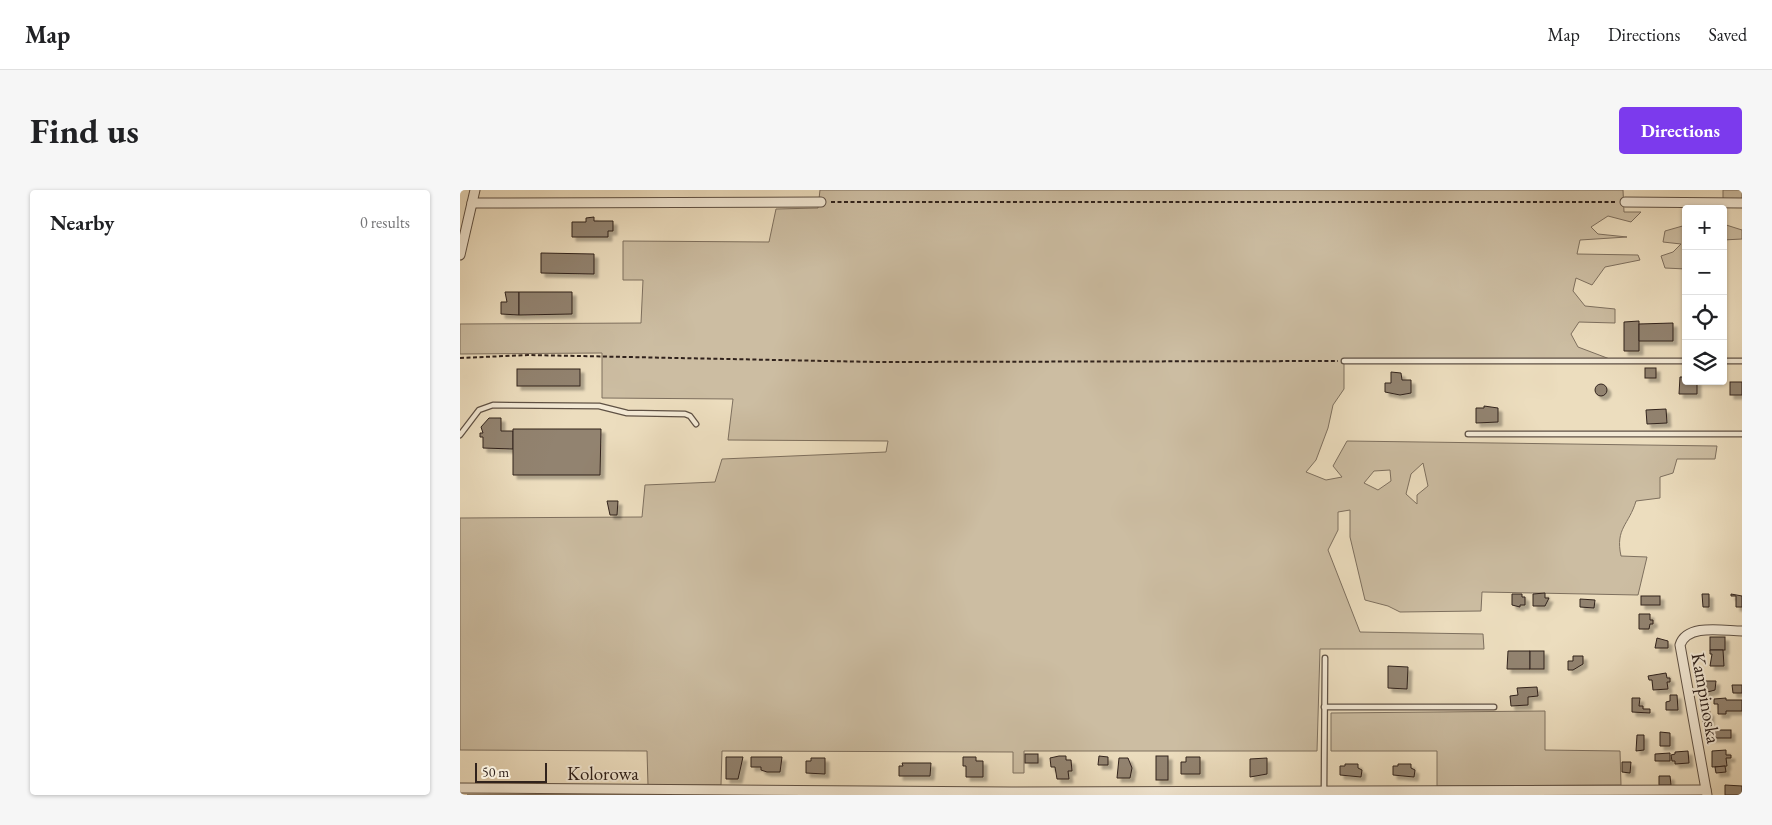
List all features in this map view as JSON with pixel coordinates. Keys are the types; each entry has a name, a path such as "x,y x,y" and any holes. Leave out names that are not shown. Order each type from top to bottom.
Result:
{"street":[{"path":"460,255 475,190"},
{"path":"472,203 821,202"},
{"path":"1625,202 1742,203"},
{"name":"Kampinoska","path":"1707,793 1680,645 1687,634 1695,631 1742,631"},
{"name":"Kolorowa","path":"460,788 1011,793 1324,791 1707,793"}],"lane":[{"path":"1344,361 1682,361"},
{"path":"1727,361 1742,361"},
{"path":"460,435 479,410 493,405 599,406 627,413 685,414 696,424"},
{"path":"1468,434 1742,434"},
{"path":"1324,658 1324,791"},
{"path":"1324,707 1494,707"}],"path":[{"path":"821,202 1625,202"},
{"path":"460,358 528,355 877,362 1344,361"}],"shaded area":[{"path":"820,190 1623,190 1624,212 1641,212 1631,222 1608,216 1591,227 1598,234 1627,237 1580,240 1577,254 1638,255 1640,260 1605,267 1592,285 1576,278 1573,291 1585,306 1615,309 1615,323 1579,322 1571,334 1578,347 1615,361 1344,361 1344,389 1333,405 1328,428 1316,460 1306,472 1326,480 1342,477 1333,466 1347,441 1717,446 1715,459 1677,459 1673,473 1660,477 1660,498 1636,501 1621,533 1620,547 1621,556 1647,557 1638,595 1482,592 1481,611 1400,612 1388,606 1365,600 1350,537 1350,510 1338,512 1338,530 1328,550 1360,632 1483,634 1484,649 1320,649 1317,751 1024,751 1024,773 1013,773 1013,752 722,751 721,785 648,785 647,751 460,750 460,518 642,517 645,485 715,482 722,459 886,452 888,441 728,440 733,399 602,398 602,353 460,354 460,324 641,323 643,280 623,280 623,241 769,242 776,209 818,208","holes":["1423,463 1428,486 1417,495 1417,504 1406,494 1411,474","1390,470 1391,481 1378,490 1364,483 1374,471"]},
{"path":"1723,190 1742,190 1742,199 1723,199"},
{"path":"1727,225 1742,230 1742,239 1727,240"},
{"path":"1682,226 1682,269 1665,268 1661,256 1673,252 1681,244 1663,242 1665,231"},
{"path":"1545,711 1545,750 1620,751 1621,785 1437,786 1437,751 1331,751 1331,713"},
{"path":"732,793 731,795 467,795"}],"building":[{"path":"594,217 594,221 613,221 613,231 608,231 608,237 572,237 572,222 586,222 586,218"},
{"path":"541,253 594,254 594,274 541,273"},
{"path":"505,292 519,292 519,315 501,314 501,302 507,302"},
{"path":"519,292 572,292 572,314 519,315"},
{"path":"1639,321 1639,351 1624,351 1624,322"},
{"path":"1673,323 1673,341 1639,341 1639,324"},
{"path":"1645,368 1656,368 1656,378 1645,378"},
{"path":"517,369 580,369 580,386 517,386"},
{"path":"1391,372 1401,373 1402,380 1411,380 1411,393 1400,395 1385,392 1385,383 1391,383"},
{"path":"1680,377 1682,377 1682,385 1697,385 1697,394 1679,394"},
{"path":"1730,382 1742,382 1742,395 1730,395"},
{"path":"1601,384 1607,390 1601,396 1595,390"},
{"path":"1484,406 1498,408 1498,422 1476,423 1476,408 1484,408"},
{"path":"1666,409 1667,423 1647,424 1646,410"},
{"path":"489,418 501,418 501,431 513,431 513,449 483,448 483,437 480,437 480,433 483,433 481,427"},
{"path":"513,429 601,429 600,475 513,475"},
{"path":"607,501 618,501 617,515 610,515"},
{"path":"1545,593 1545,598 1549,598 1545,606 1533,606 1533,594"},
{"path":"1512,594 1522,594 1522,597 1525,597 1525,605 1520,605 1520,607 1512,605"},
{"path":"1702,594 1709,594 1709,607 1703,607"},
{"path":"1731,594 1742,596 1742,607 1736,607 1736,596 1731,596"},
{"path":"1641,596 1660,596 1660,605 1641,605"},
{"path":"1580,599 1595,600 1594,608 1580,607"},
{"path":"1639,614 1650,614 1650,620 1653,620 1653,624 1650,624 1649,629 1639,629"},
{"path":"1710,637 1725,637 1725,650 1710,650"},
{"path":"1657,638 1668,641 1668,648 1655,648"},
{"path":"1710,650 1723,650 1724,666 1710,666 1712,654 1710,654"},
{"path":"1508,651 1530,651 1530,669 1507,669"},
{"path":"1530,651 1544,651 1544,669 1530,669"},
{"path":"1573,656 1583,656 1583,664 1573,670 1568,670 1568,661 1573,661"},
{"path":"1388,666 1408,667 1407,689 1388,688"},
{"path":"1666,673 1667,678 1670,678 1670,682 1667,682 1668,689 1653,690 1652,680 1649,680 1648,676"},
{"path":"1699,681 1716,681 1715,690 1704,693 1704,686 1699,685"},
{"path":"1732,685 1742,685 1742,693 1733,693"},
{"path":"1537,687 1538,696 1528,697 1528,705 1511,706 1510,696 1518,695 1517,688"},
{"path":"1670,695 1677,695 1678,710 1666,710 1666,702 1670,701"},
{"path":"1632,698 1640,698 1639,706 1643,706 1643,709 1650,709 1650,713 1632,712"},
{"path":"1726,698 1726,700 1742,700 1742,711 1726,711 1726,714 1718,714 1718,704 1714,704 1714,699"},
{"path":"1703,712 1710,712 1710,722 1703,722"},
{"path":"1705,730 1731,730 1731,738 1705,738"},
{"path":"1660,732 1670,733 1670,746 1660,746"},
{"path":"1637,735 1644,735 1644,750 1636,751"},
{"path":"1726,750 1726,755 1731,755 1731,758 1726,758 1727,766 1712,767 1712,751"},
{"path":"1688,751 1689,763 1675,764 1675,761 1672,761 1671,755 1675,754 1675,752"},
{"path":"1670,753 1670,761 1655,761 1655,754"},
{"path":"1025,754 1038,754 1038,763 1025,763"},
{"path":"1066,756 1066,760 1071,760 1072,771 1068,771 1069,779 1057,779 1055,767 1051,767 1050,758"},
{"path":"1099,756 1108,757 1108,765 1098,765"},
{"path":"1156,756 1168,756 1168,780 1156,780"},
{"path":"726,757 743,757 738,779 726,779"},
{"path":"751,757 782,757 780,772 767,772 761,770 761,767 751,767"},
{"path":"963,757 976,757 976,761 983,761 983,777 966,777 966,766 963,766"},
{"path":"1186,757 1200,757 1200,774 1181,774 1181,762 1186,762"},
{"path":"811,758 825,758 825,774 806,773 806,761 811,761"},
{"path":"1119,758 1128,758 1132,768 1130,778 1117,778"},
{"path":"1267,758 1267,774 1250,777 1250,759"},
{"path":"1622,762 1631,762 1630,773 1622,772"},
{"path":"902,763 931,763 930,776 899,776 899,766 903,766"},
{"path":"1345,764 1358,764 1358,768 1362,770 1361,777 1340,775 1340,766 1345,766"},
{"path":"1398,764 1411,764 1411,768 1415,770 1414,777 1393,775 1393,766 1398,766"},
{"path":"1725,766 1726,772 1716,773 1715,767"},
{"path":"1659,776 1670,776 1671,785 1659,785"},
{"path":"1725,785 1742,786 1742,795 1725,795"}]}
